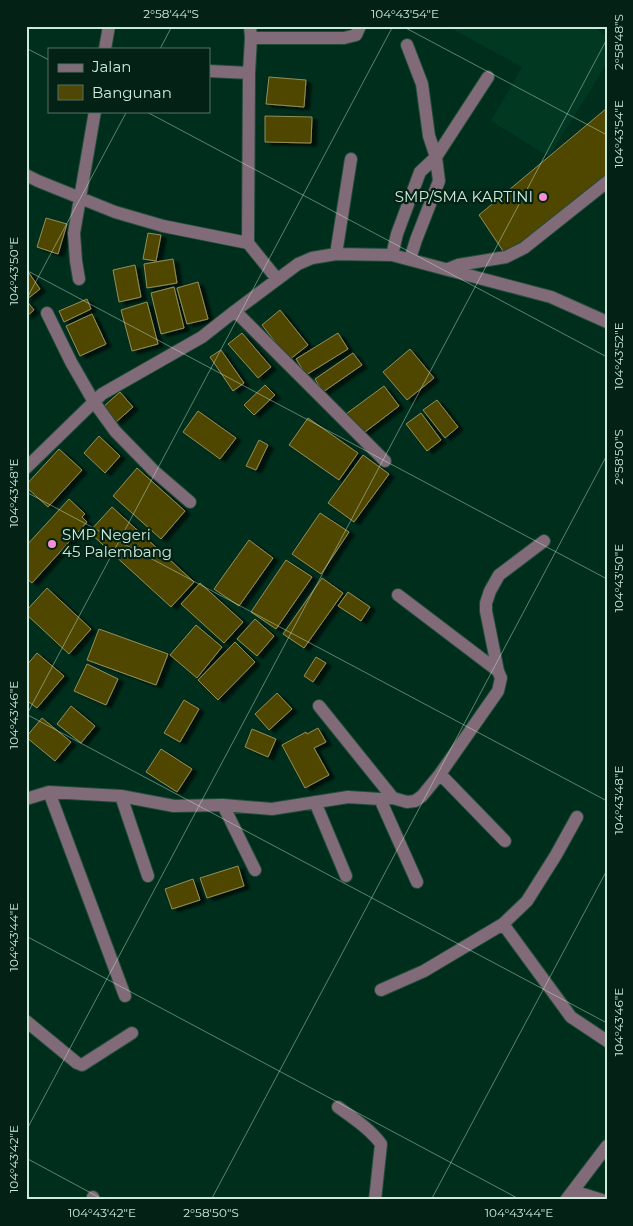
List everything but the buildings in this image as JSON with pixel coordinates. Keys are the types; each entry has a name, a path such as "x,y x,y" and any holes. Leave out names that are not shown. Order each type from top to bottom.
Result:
{"street":[{"path":"105,48 109,26"},
{"path":"277,279 248,243 248,73 250,32 344,38 356,35 360,26"},
{"path":"407,45 422,84 429,136 436,157 439,181 410,259"},
{"path":"210,71 248,73"},
{"path":"392,255 397,234 420,172 436,157 488,78"},
{"path":"79,279 74,233 95,112"},
{"path":"336,254 351,159"},
{"path":"26,175 115,212 163,226 248,243"},
{"path":"448,269 458,265 506,257 524,248 607,182"},
{"path":"26,468 102,394 202,337 277,279 298,264 312,258 336,254 392,255 551,297 607,322"},
{"path":"234,311 385,462"},
{"path":"47,313 71,362 94,402 115,431 154,471 190,502"},
{"path":"26,799 49,792 121,796 174,806 223,805 272,810 348,797 380,800 393,798 407,802 415,801 422,796 440,774 498,692 501,678 486,611 486,603 490,591 499,575 544,541"},
{"path":"398,595 498,671"},
{"path":"319,706 393,798"},
{"path":"440,774 505,841"},
{"path":"49,792 125,996"},
{"path":"121,796 148,876"},
{"path":"380,800 417,882"},
{"path":"314,802 346,876"},
{"path":"223,805 255,870"},
{"path":"381,990 424,971 503,924 527,901 577,817"},
{"path":"503,924 571,1017 607,1041"},
{"path":"26,1021 82,1065 132,1033"},
{"path":"338,1107 369,1130 381,1144 375,1200"},
{"path":"602,1200 569,1195 607,1146"}],"shaded area":[{"path":"447,26 593,26 607,37 607,63 549,157 491,121 522,67"}],"place":[{"name":"SMP/SMA KARTINI","path":"543,197"},
{"name":"SMP Negeri 45 Palembang","path":"52,544"}]}
